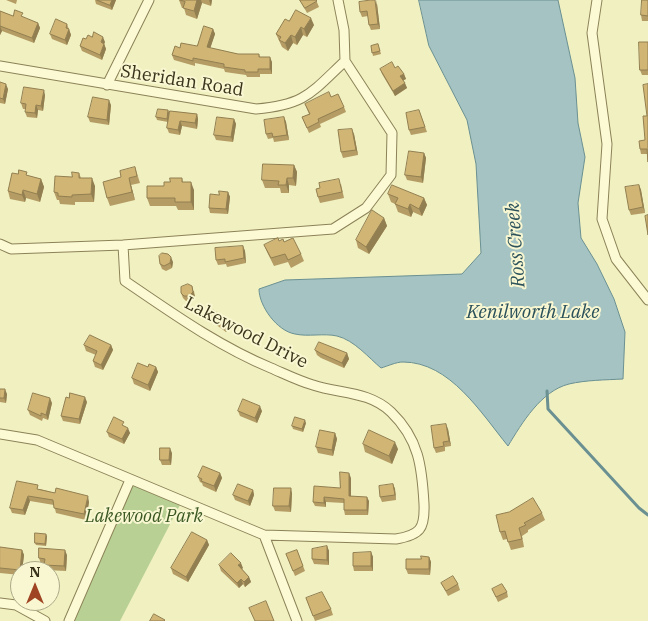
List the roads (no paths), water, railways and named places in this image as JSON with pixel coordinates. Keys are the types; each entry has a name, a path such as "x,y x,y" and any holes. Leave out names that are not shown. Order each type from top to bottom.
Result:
{"street":[{"path":"107,85 149,0"},
{"path":"0,244 11,248 123,245 333,229 366,208 391,175 392,133 345,61 344,30 338,0"},
{"path":"597,0 592,33 607,144 602,219 616,259 648,300"},
{"name":"Sheridan Road","path":"0,66 256,108 282,106 306,97 345,61"},
{"name":"Lakewood Drive","path":"0,434 37,440 264,535 396,539 413,536 421,529 424,518 422,467 410,432 389,410 359,394 314,386 268,367 191,327 125,281 123,245"},
{"path":"70,621 130,480"},
{"path":"264,535 297,621"},
{"path":"0,603 16,605 45,621"}],"water":[{"name":"Kenilworth Lake","path":"419,0 558,0 575,78 578,123 585,157 578,203 581,238 597,264 614,299 625,332 623,379 569,384 550,393 533,409 508,446 463,392 435,370 420,364 403,362 381,368 355,345 343,338 332,335 300,335 288,332 270,317 260,296 259,289 285,280 462,274 481,253 476,164 467,120 429,46"}],"waterway":[{"name":"Ross Creek","path":"547,391 548,409 639,508 648,515"}],"park label":[{"name":"Lakewood Park","path":"144,517"}]}
